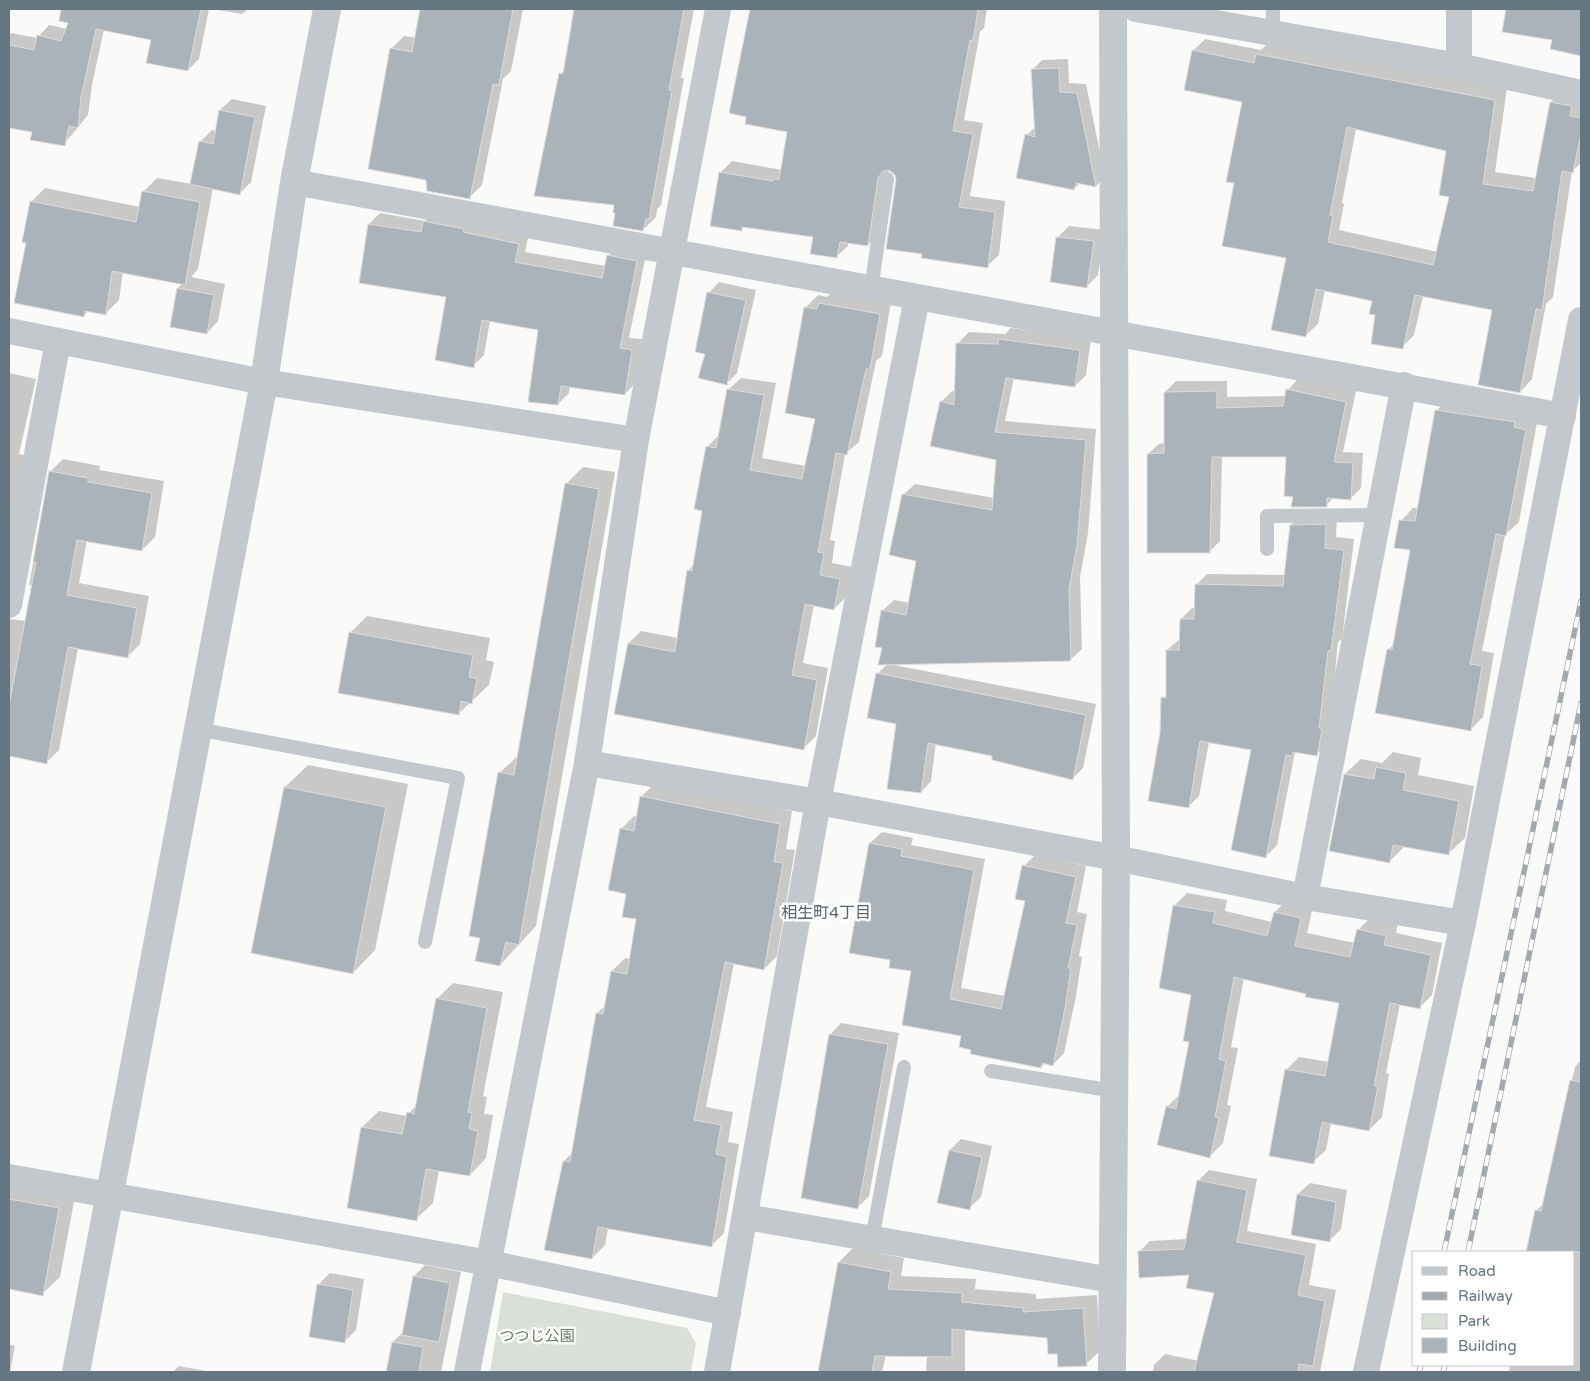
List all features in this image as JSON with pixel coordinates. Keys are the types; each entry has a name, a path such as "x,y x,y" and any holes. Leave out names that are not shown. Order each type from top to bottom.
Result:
{"street":[{"path":"76,1372 108,1194 264,382 294,182 327,9"},
{"path":"467,1372 586,763 636,440 718,9"},
{"path":"1112,1372 1116,858 1113,9"},
{"path":"1136,9 1273,21 1581,93"},
{"path":"1459,66 1460,9"},
{"path":"294,182 672,251 870,290 1404,385 1563,416"},
{"path":"717,1372 746,1218 818,802 917,298"},
{"path":"1366,1372 1463,923 1581,320"},
{"path":"9,331 264,382 636,440"},
{"path":"9,605 58,340"},
{"path":"1305,897 1404,385"},
{"path":"586,763 818,802 1116,858 1305,897 1463,923"},
{"path":"9,1177 489,1263 728,1313"},
{"path":"746,1218 1112,1280"}],"lane":[{"path":"870,290 887,179"},
{"path":"1267,550 1267,516 1378,515"},
{"path":"197,729 458,778 425,942"},
{"path":"872,1239 904,1067"},
{"path":"990,1072 1114,1091"}],"green space":[{"name":"つつじ公園","path":"503,1292 687,1328 696,1343 691,1372 490,1372"}],"building":[{"path":"61,9 201,9 188,71 146,63 151,40 96,29 81,97 78,128 69,126 65,146 30,140 32,132 9,128 9,45 34,50 37,35 61,41 68,23 59,21"},
{"path":"420,9 513,9 499,85 493,84 470,199 427,191 426,180 368,169 390,48 412,52"},
{"path":"574,9 684,9 669,90 672,91 649,219 646,219 643,231 613,226 614,205 534,196 559,73 563,74"},
{"path":"750,9 978,9 973,41 970,40 953,131 973,134 959,207 995,212 988,268 921,258 922,254 886,249 896,180 895,175 889,170 883,171 878,178 868,246 840,242 837,258 810,254 813,237 742,227 742,231 710,226 719,172 773,181 774,179 779,180 787,132 745,124 746,117 729,113"},
{"path":"1506,9 1581,9 1581,56 1550,49 1552,40 1502,32"},
{"path":"1192,50 1254,63 1256,54 1495,100 1483,184 1533,191 1550,102 1572,106 1570,116 1581,118 1581,133 1573,173 1562,171 1542,310 1536,309 1520,393 1478,385 1492,310 1415,295 1403,349 1371,344 1375,315 1369,314 1372,301 1316,289 1306,337 1271,330 1286,258 1222,246 1234,183 1226,182 1242,102 1184,90","holes":["1347,127 1446,151 1439,195 1449,197 1433,265 1328,242 1333,216 1330,215"]},
{"path":"1059,68 1060,92 1077,93 1096,187 1076,183 1074,190 1016,178 1025,134 1035,137 1031,69"},
{"path":"219,110 255,117 240,195 190,184 199,141 213,144"},
{"path":"142,191 200,202 185,285 112,271 106,315 85,311 84,317 14,303 26,243 22,242 30,201 136,222"},
{"path":"423,221 464,229 463,232 519,244 515,262 602,278 607,255 637,261 620,348 632,350 625,395 561,386 558,405 528,402 538,330 482,320 474,368 435,360 446,297 359,283 368,224 421,232"},
{"path":"1056,237 1094,241 1087,288 1050,282"},
{"path":"177,288 214,295 207,334 170,327"},
{"path":"707,292 746,300 727,385 698,378 705,354 695,352"},
{"path":"819,303 880,314 870,369 866,369 847,455 836,453 818,552 824,553 820,575 840,579 834,610 805,604 792,675 817,680 804,750 614,714 628,643 675,652 687,570 692,571 702,511 694,509 706,446 716,448 727,389 764,395 750,470 802,479 815,419 785,413 804,307 817,309"},
{"path":"998,339 1080,350 1075,387 1006,378 995,432 1086,440 1077,545 1069,589 1071,661 878,665 882,648 875,647 881,610 906,615 916,561 889,555 902,494 992,510 996,460 930,446 940,401 954,405 956,343 998,344"},
{"path":"1286,389 1346,402 1334,462 1353,463 1351,500 1327,498 1327,507 1291,507 1293,497 1284,496 1286,457 1212,457 1210,553 1147,553 1147,454 1164,453 1164,392 1217,391 1217,408 1283,406"},
{"path":"1435,410 1515,422 1514,427 1526,430 1506,536 1496,534 1470,664 1482,666 1471,731 1375,713 1387,649 1392,650 1410,550 1394,548 1399,520 1415,521"},
{"path":"49,471 88,478 88,482 152,493 142,551 77,540 67,595 137,608 128,658 68,647 47,764 9,756 9,706 36,562 33,562"},
{"path":"565,483 599,489 519,945 506,942 500,966 475,961 480,938 469,936 498,772 514,775"},
{"path":"1326,524 1325,548 1344,550 1331,651 1328,651 1319,728 1322,729 1317,756 1293,752 1292,756 1286,755 1266,858 1231,850 1251,750 1200,741 1189,808 1148,801 1160,733 1161,697 1166,698 1166,650 1179,650 1180,619 1194,619 1195,584 1283,586 1290,525"},
{"path":"349,632 473,655 469,677 477,679 472,704 461,701 459,715 338,693"},
{"path":"876,673 1086,715 1073,780 992,760 992,756 928,743 921,793 887,789 896,724 867,718"},
{"path":"1376,767 1406,773 1403,790 1459,801 1449,855 1393,845 1390,863 1329,851 1344,774 1374,779"},
{"path":"284,787 386,807 353,974 251,953"},
{"path":"640,796 780,824 774,862 783,863 764,970 725,962 694,1120 721,1125 716,1154 727,1157 712,1247 598,1227 592,1259 544,1250 563,1161 570,1162 596,1013 603,1014 611,971 627,974 636,919 622,917 626,894 608,890 620,828 634,831"},
{"path":"869,843 902,849 901,856 974,870 950,999 1001,1009 1025,901 1015,899 1022,865 1076,877 1066,923 1077,925 1068,968 1071,968 1065,1008 1053,1066 1042,1063 1041,1068 970,1054 971,1050 959,1047 961,1036 902,1025 911,971 889,968 890,960 849,953"},
{"path":"1173,905 1215,912 1213,923 1267,936 1274,912 1301,918 1295,946 1350,957 1357,929 1386,936 1384,945 1431,955 1420,1009 1390,1003 1374,1086 1378,1086 1369,1131 1322,1122 1314,1164 1269,1156 1285,1069 1325,1076 1339,1003 1305,997 1306,994 1234,977 1219,1059 1226,1061 1215,1117 1219,1118 1210,1158 1157,1145 1166,1106 1176,1109 1189,1042 1183,1041 1191,995 1159,988"},
{"path":"436,998 487,1008 468,1112 472,1113 469,1129 478,1131 470,1176 426,1169 417,1221 347,1208 361,1127 402,1134 407,1112 414,1114"},
{"path":"829,1034 888,1044 858,1209 801,1198"},
{"path":"1570,1080 1581,1082 1581,1252 1526,1251 1535,1210 1541,1211"},
{"path":"949,1150 982,1157 970,1210 937,1203"},
{"path":"1197,1180 1247,1190 1237,1242 1306,1255 1298,1295 1325,1301 1313,1366 1299,1364 1298,1372 1194,1372 1214,1293 1186,1288 1189,1275 1139,1278 1138,1251 1184,1249"},
{"path":"1297,1194 1336,1202 1330,1242 1291,1235"},
{"path":"9,1199 59,1208 43,1296 9,1289"},
{"path":"838,1262 891,1272 888,1289 962,1293 962,1302 1023,1308 1023,1312 1083,1308 1087,1366 1058,1367 1057,1354 1048,1354 1047,1338 952,1329 952,1357 875,1356 872,1372 818,1372"},
{"path":"413,1276 450,1283 439,1342 402,1335"},
{"path":"317,1284 353,1290 345,1343 309,1337"},
{"path":"392,1342 423,1347 419,1372 386,1372"}],"railway":[{"path":"1444,1251 1581,601"},
{"path":"1468,1251 1581,703"},
{"path":"1419,1372 1421,1366"},
{"path":"1443,1372 1445,1366"}],"district":[{"name":"相生町4丁目","path":"826,913"}]}
